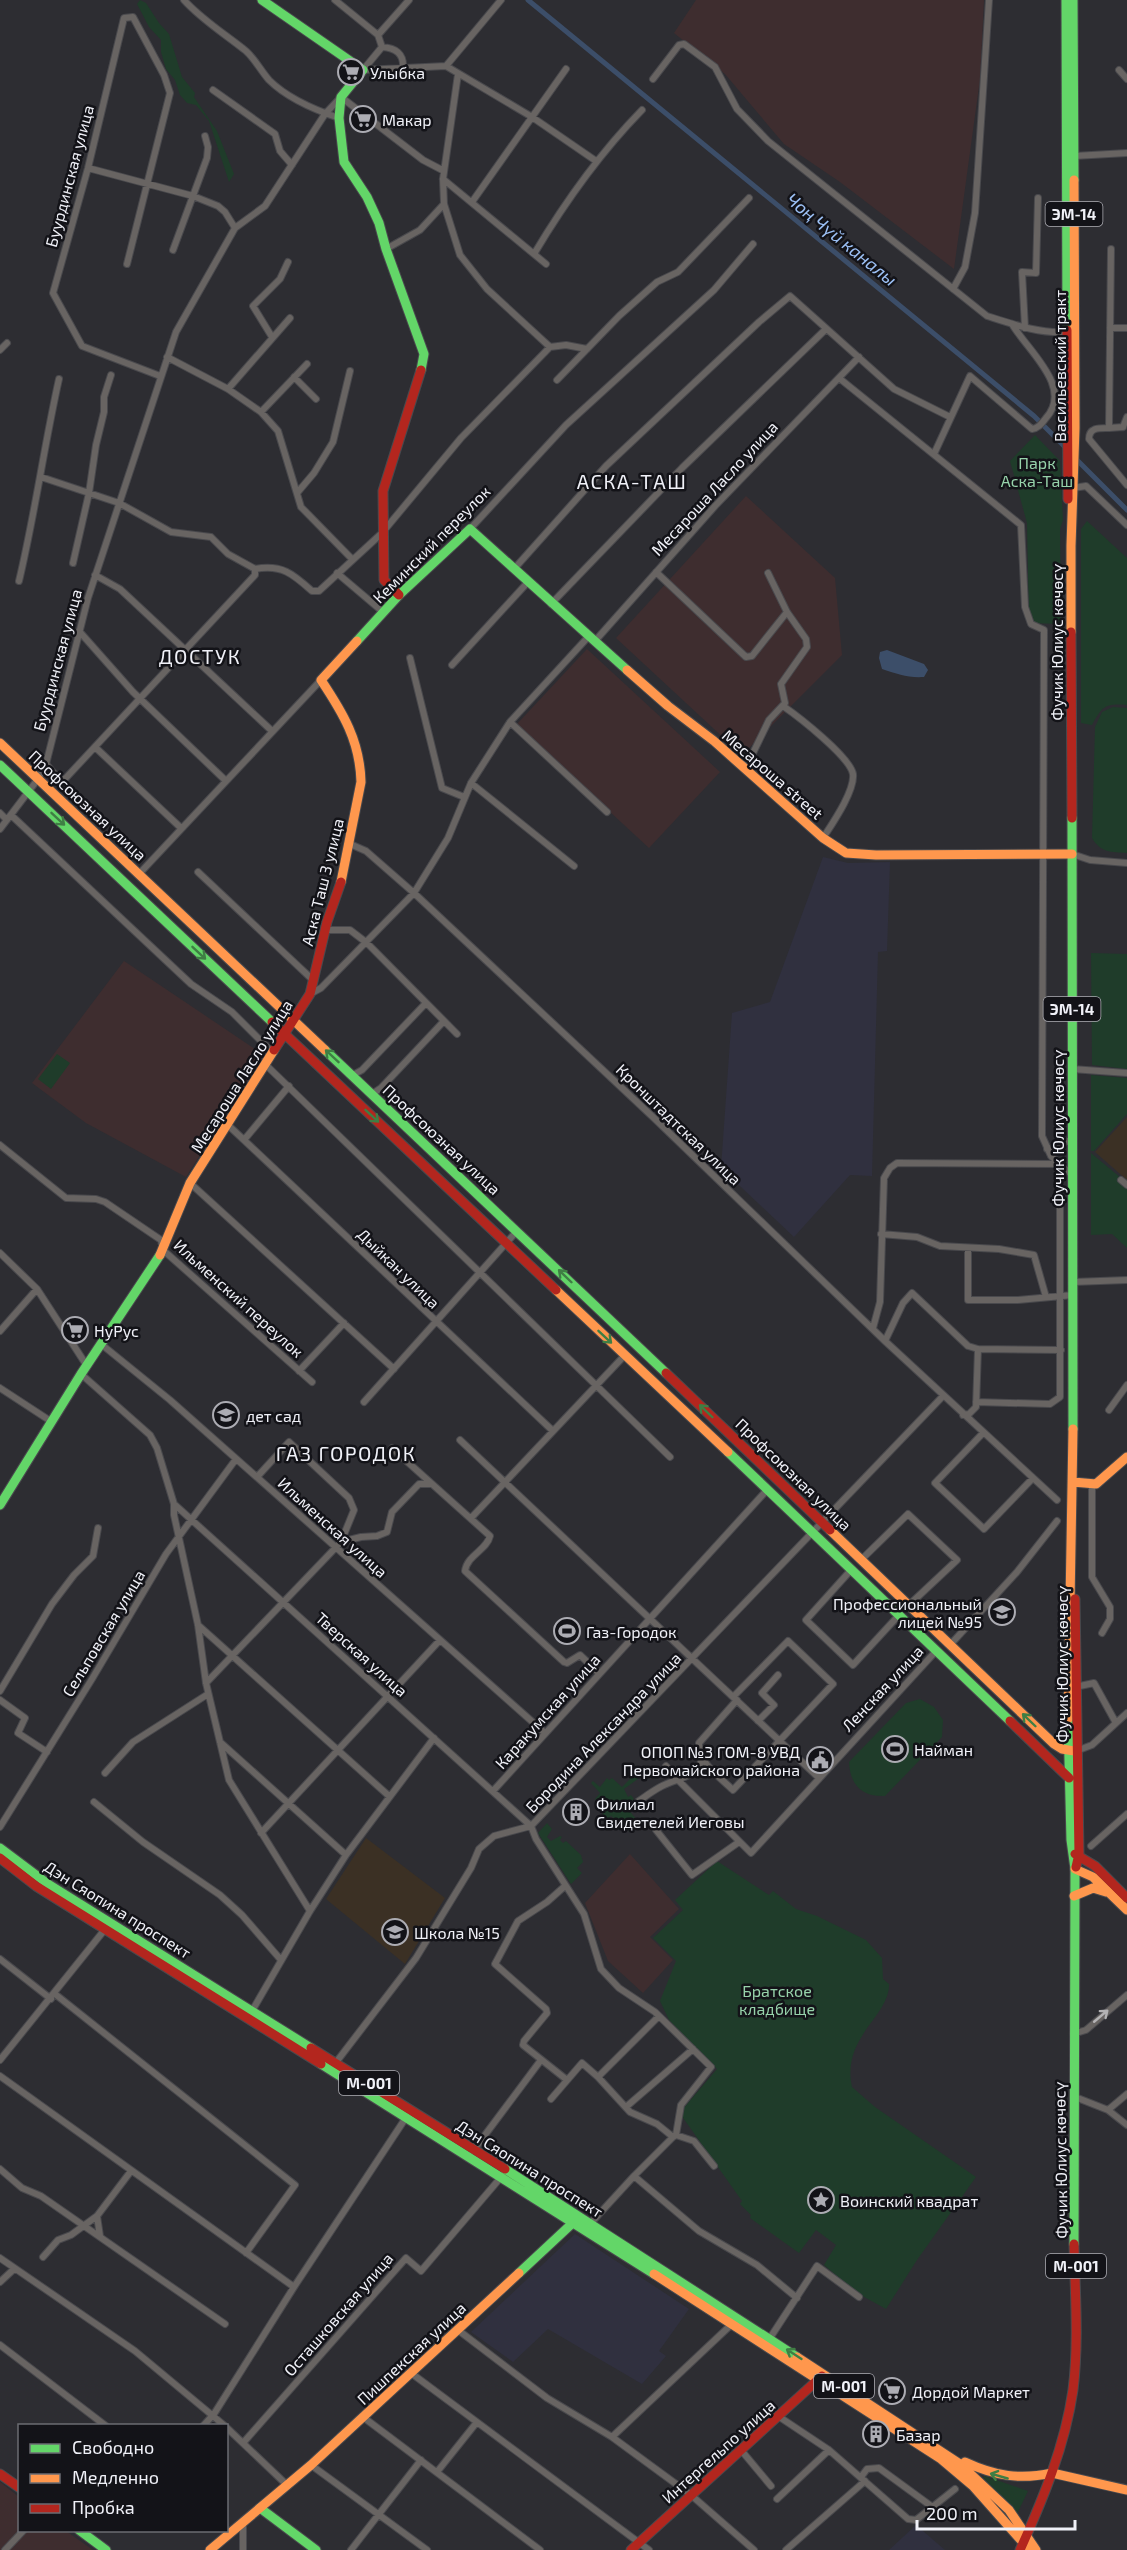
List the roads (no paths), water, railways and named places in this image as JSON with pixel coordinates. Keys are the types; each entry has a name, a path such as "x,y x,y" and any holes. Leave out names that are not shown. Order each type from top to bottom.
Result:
{"main road":[{"path":"262,0 363,70"},
{"name":"Васильевский тракт","path":"1066,0 1066,332 1071,546"},
{"name":"Васильевский тракт","path":"1071,546 1073,488 1070,475 1075,428 1073,0"},
{"name":"Буурдинская улица","path":"342,97 363,70"},
{"path":"342,97 339,118 344,162 367,197 380,223 424,354 418,383 403,420 393,464 383,491 384,580 399,595"},
{"name":"Месароша street","path":"470,530 551,604 823,838 846,853 876,855 1072,854"},
{"name":"Кеминский переулок","path":"321,680 399,595 470,530"},
{"name":"Фучик Юлиус көчөсү","path":"1025,2548 1027,2534 1052,2473 1070,2417 1076,2366 1073,2034 1075,1854 1070,1503 1073,1482 1071,546"},
{"name":"Аска Таш 3 улица","path":"309,994 350,844 362,767 351,724 321,680"},
{"name":"Профсоюзная улица","path":"0,742 353,1075 1054,1744 1072,1751"},
{"name":"Профсоюзная улица","path":"0,765 937,1650 1069,1778"},
{"name":"Месароша Ласло улица","path":"0,1505 84,1370 163,1250 190,1183 309,994"},
{"path":"1073,1482 1092,1485 1101,1481 1127,1457"},
{"name":"Фучик Юлиус көчөсү","path":"1072,1494 1076,1503 1076,1687 1069,1778 1075,1854"},
{"name":"Дэн Сяопина проспект","path":"0,1848 108,1925 407,2116 472,2153 502,2176 577,2220 590,2224 735,2321 770,2338 821,2377 948,2454 977,2478 1027,2534 1036,2550"},
{"path":"1075,1854 1126,1905"},
{"name":"Дэн Сяопина проспект","path":"0,1858 36,1886 108,1925 252,2011 331,2067 472,2153 821,2377 950,2465 973,2486 1025,2548"},
{"path":"1075,1869 1088,1873 1126,1905"},
{"path":"1074,1896 1093,1888 1110,1893"},
{"name":"Пишпекская улица","path":"210,2550 243,2520 288,2486 577,2220"},
{"name":"Интергельпо улица","path":"631,2550 821,2377"},
{"path":"948,2454 974,2467 1006,2478 1029,2478 1052,2473 1127,2490"},
{"path":"0,2474 18,2487"},
{"path":"260,2508 316,2550"},
{"path":"82,2532 106,2550"}],"street":[{"path":"184,0 199,15 248,53 270,80 286,94 325,114 339,118"},
{"path":"335,0 344,3 378,35 382,47 392,48 399,52 403,68"},
{"path":"378,35 409,0"},
{"path":"446,66 501,0"},
{"path":"953,289 965,267 975,213 989,0"},
{"name":"Буурдинская улица","path":"148,186 170,93 164,75 133,17 124,18 88,168 53,293 82,346 160,376"},
{"path":"653,79 679,45 684,44 715,67 737,109 768,141 987,316 1025,328 1056,333 1066,332"},
{"name":"Буурдинская улица","path":"363,70 382,47"},
{"path":"363,70 446,66 532,117 596,161"},
{"path":"472,202 566,69"},
{"path":"1119,70 1127,79"},
{"path":"458,74 443,179 444,204 460,255 487,289 550,347"},
{"path":"213,90 275,134 280,151 292,165"},
{"path":"342,97 423,160 444,171"},
{"name":"Буурдинская улица","path":"0,829 29,792 46,764 95,575 176,332 235,228 265,206 325,114 342,97"},
{"path":"534,254 562,207 596,161 642,110"},
{"path":"173,250 207,158 208,147 205,136"},
{"path":"1074,156 1127,153"},
{"path":"88,168 148,186 194,196 218,206 225,212 235,228"},
{"path":"443,179 546,264"},
{"path":"127,264 148,186"},
{"path":"557,380 619,316 657,282 678,272 749,198"},
{"path":"1025,328 1022,272 1036,273 1038,198"},
{"path":"387,249 420,230 444,204"},
{"name":"Кеминский переулок","path":"470,530 566,425 714,290 753,244"},
{"path":"1109,428 1111,249"},
{"path":"272,338 253,306 280,279 288,262"},
{"path":"514,570 606,466 759,322 790,296 894,389 950,417"},
{"path":"228,390 290,318"},
{"path":"934,454 970,376 1032,429 1037,428 1053,411 1055,405 1052,382 1044,364 1021,340 1012,324"},
{"path":"1110,328 1127,328"},
{"path":"551,604 682,468 826,329"},
{"path":"0,350 6,343"},
{"path":"41,477 119,503 171,532 211,537 228,554 255,569 275,567 293,574 315,592 382,533 461,438 550,347 566,345 587,349"},
{"path":"167,357 228,390 261,412 278,431 301,507 352,559"},
{"name":"Месароша Ласло улица","path":"309,994 321,988 414,893 448,838 471,783 510,722 592,639 715,506 859,357"},
{"path":"261,412 307,364"},
{"path":"297,493 314,473 333,442 350,371"},
{"path":"72,563 89,493 96,445 104,412 104,397 111,375"},
{"path":"294,377 316,399"},
{"path":"839,378 1021,525 1025,607 1031,624 1044,630 1042,1136 1047,1149 1058,1164 1072,1176"},
{"path":"18,581 29,542 47,432 59,379"},
{"path":"1127,417 1125,429 1095,429 1089,439 1127,485"},
{"path":"1073,488 1086,486 1127,525"},
{"path":"46,764 59,779 64,780 255,575 255,569"},
{"path":"656,572 746,657 752,656 787,612"},
{"path":"337,573 383,612"},
{"path":"743,767 753,753 769,720 783,706 785,699 781,684 807,647 806,639 787,612 768,573"},
{"path":"95,575 120,589 272,731"},
{"path":"452,665 528,582"},
{"path":"79,631 139,699 225,780"},
{"path":"410,658 442,788 464,797"},
{"name":"Кеминский переулок","path":"139,874 321,680"},
{"path":"783,706 804,720 846,761 853,773 852,782 841,810 823,838"},
{"path":"510,722 607,812"},
{"path":"94,747 181,828"},
{"path":"471,783 542,843 548,844 574,866"},
{"path":"0,813 9,818 191,984 231,1012 273,1053"},
{"name":"Кронштадтская улица","path":"350,844 366,851 414,893 654,1118 963,1415 1057,1500"},
{"name":"Месароша street","path":"1072,854 1090,860 1127,863"},
{"path":"198,872 321,988"},
{"path":"325,930 350,930 367,943 457,1034"},
{"path":"353,1075 362,1070 426,1003"},
{"path":"372,1094 381,1088 444,1021"},
{"path":"266,1065 670,1457"},
{"path":"1072,1069 1127,1073"},
{"path":"244,1140 289,1086"},
{"name":"Дыйкан улица","path":"228,1125 553,1431"},
{"path":"1047,1149 1055,1148 1072,1139"},
{"name":"Ильменский переулок","path":"0,1145 66,1198 96,1198 161,1240 163,1250 312,1382"},
{"path":"873,1328 879,1302 884,1178 890,1168 897,1163 1058,1164"},
{"path":"190,1183 394,1369"},
{"path":"976,1402 1050,1404 1060,1396 1060,1190"},
{"path":"364,1402 517,1231"},
{"path":"881,1234 917,1237 940,1246 999,1249 1034,1255 1046,1297"},
{"path":"968,1248 968,1300 1018,1300 1073,1295"},
{"path":"0,1252 37,1289 84,1370 150,1435 157,1448 174,1504 198,1625 208,1694 229,1780 310,1911"},
{"path":"1073,1282 1127,1280"},
{"path":"0,1331 37,1289"},
{"path":"885,1341 903,1303 912,1293 968,1346 978,1349 1061,1350"},
{"path":"299,1371 344,1323"},
{"name":"Ильменская улица","path":"101,1344 338,1544 440,1640 545,1733"},
{"path":"963,1415 974,1412 978,1349"},
{"path":"472,1517 625,1355"},
{"path":"1109,1410 1127,1385"},
{"path":"0,1388 52,1422"},
{"name":"Бородина Александра улица","path":"531,1826 943,1396"},
{"path":"983,1433 935,1483 984,1529 1032,1479"},
{"path":"460,1440 819,1778"},
{"path":"206,1683 338,1544 354,1510 349,1498 289,1442 257,1478"},
{"path":"392,1448 432,1485 472,1517 490,1538 467,1563 465,1571 564,1662 567,1663 578,1654 599,1673"},
{"name":"Сельповская улица","path":"0,1827 166,1554 236,1459"},
{"path":"338,1544 383,1534 389,1529 392,1512 413,1488 419,1484 432,1485"},
{"path":"1092,1485 1092,1577 1110,1607 1110,1619 1102,1633"},
{"name":"Каракумская улица","path":"493,1791 767,1490"},
{"name":"Тверская улица","path":"174,1504 531,1826"},
{"path":"861,1560 908,1514 957,1560 909,1605"},
{"path":"950,1645 1017,1572 1058,1521"},
{"path":"0,1691 52,1604 74,1575 93,1556 98,1528"},
{"path":"851,1570 806,1620 854,1665 899,1615"},
{"path":"198,1625 389,1796"},
{"path":"261,1833 440,1640"},
{"path":"788,1641 833,1684 780,1741 733,1790 702,1760 698,1751 699,1743 735,1698 788,1641"},
{"name":"Ленская улица","path":"739,1842 751,1853 937,1650"},
{"path":"759,1721 774,1705 762,1693 778,1675"},
{"path":"1076,1687 1094,1683 1116,1723"},
{"path":"105,1773 133,1743 208,1694"},
{"path":"0,1700 25,1718 18,1733 47,1752"},
{"path":"1072,1751 1092,1745 1127,1713"},
{"path":"252,2011 310,1911 346,1855 434,1738"},
{"path":"219,1742 346,1855"},
{"path":"633,1805 658,1788 697,1770 702,1760"},
{"path":"656,1830 692,1875 739,1842 666,1766"},
{"path":"94,1802 143,1842 227,1901 281,1960"},
{"path":"1091,1846 1127,1814"},
{"path":"331,2067 416,1958 471,1868 479,1849 494,1836 531,1826 536,1839 584,1914 601,1969 619,1988 659,2016 711,2067 681,2105 675,2136 590,2224"},
{"path":"565,1886 540,1908 518,1922 495,1964 546,2009 547,2013 523,2045 567,2080"},
{"path":"0,2060 108,1925"},
{"path":"0,1959 53,1996 295,2185 246,2253"},
{"path":"1073,2034 1086,2030 1127,1995"},
{"path":"598,2077 659,2016"},
{"path":"626,2107 693,2049"},
{"path":"472,2153 542,2060"},
{"path":"551,2099 582,2063 636,2116 657,2124 675,2136 694,2141 714,2166"},
{"path":"0,2076 294,2287"},
{"path":"1108,2110 1127,2094"},
{"path":"1075,2097 1108,2110 1127,2125"},
{"path":"205,2424 214,2414 294,2287 407,2116"},
{"path":"0,2169 22,2188 41,2196 225,2324"},
{"path":"43,2257 58,2240 97,2216 131,2171"},
{"name":"Осташковская улица","path":"243,2443 406,2258 421,2271 502,2176"},
{"path":"634,2176 699,2231 756,2265 797,2298"},
{"path":"97,2216 100,2237"},
{"path":"0,2258 135,2350 224,2424"},
{"path":"770,2338 817,2266 860,2297"},
{"path":"0,2282 14,2269"},
{"path":"612,2437 735,2321"},
{"path":"458,2330 547,2398 612,2437 691,2495 754,2550"},
{"path":"0,2344 103,2424"},
{"path":"411,2373 649,2550"},
{"path":"778,2416 829,2450 908,2519 916,2520 955,2489"},
{"path":"363,2417 540,2550"},
{"path":"437,2472 477,2422"},
{"path":"228,2428 288,2486"},
{"path":"741,2450 771,2486"},
{"path":"777,2499 829,2450"},
{"path":"351,2550 421,2460"},
{"path":"311,2465 427,2550"},
{"path":"786,2550 863,2479 867,2469 879,2468 931,2506"},
{"path":"243,2520 243,2550"},
{"path":"5,2550 22,2532"}],"water":[{"path":"887,650 924,664 928,670 924,677 907,676 882,669 880,652"}],"waterway":[{"name":"Чоң Чүй каналы","path":"528,0 1034,416 1067,449"},
{"name":"Чоң Чүй каналы","path":"1073,456 1127,510"}],"place":[{"name":"Улыбка","path":"351,72"},
{"name":"Макар","path":"363,119"},
{"name":"НуРус","path":"75,1330"},
{"name":"дет сад","path":"226,1415"},
{"name":"Профессиональный лицей №95","path":"1002,1612"},
{"name":"Газ-Городок","path":"567,1631"},
{"name":"Найман","path":"895,1749"},
{"name":"ОПОП №3 ГОМ-8 УВД Первомайского района","path":"820,1760"},
{"name":"Филиал Свидетелей Иеговы","path":"576,1812"},
{"name":"Школа №15","path":"395,1932"},
{"name":"Воинский квадрат","path":"821,2200"},
{"name":"Дордой Маркет","path":"892,2391"},
{"name":"Базар","path":"876,2434"}],"district":[{"name":"АСКА-ТАШ","path":"632,481"},
{"name":"ДОСТУК","path":"200,656"},
{"name":"ГАЗ ГОРОДОК","path":"346,1453"}],"park label":[{"name":"Парк Аска-Таш","path":"1037,471"},
{"name":"Братское кладбище","path":"777,1999"}]}
